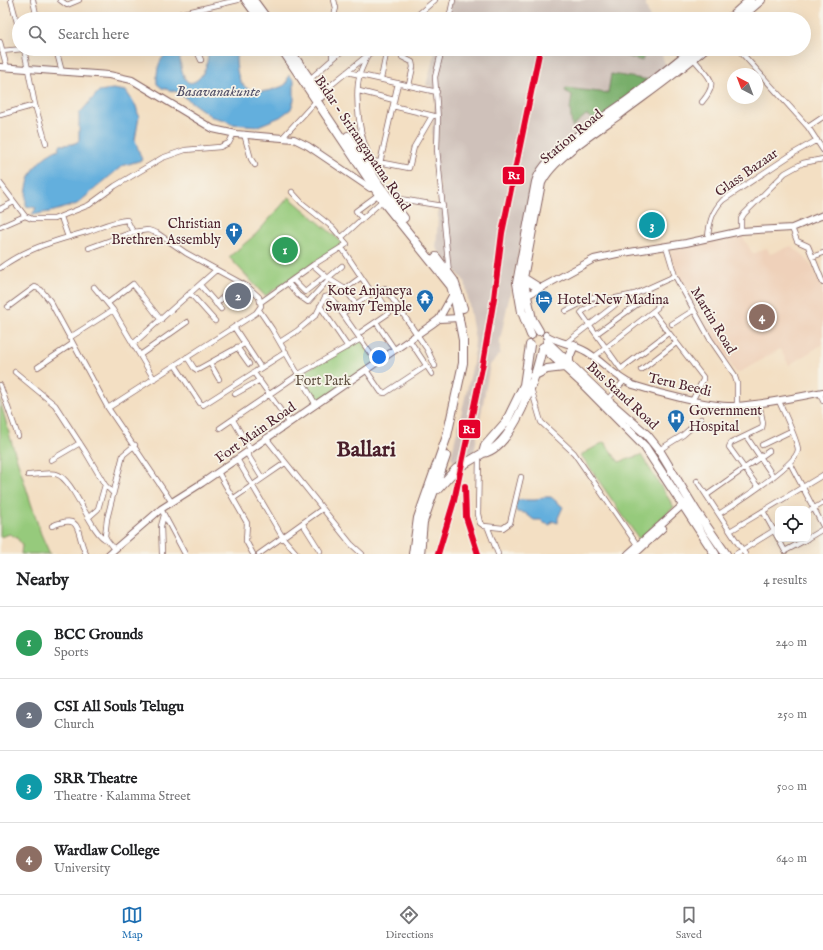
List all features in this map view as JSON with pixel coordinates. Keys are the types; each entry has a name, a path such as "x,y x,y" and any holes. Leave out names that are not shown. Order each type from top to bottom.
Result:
{"highway":[{"path":"246,0 255,12"},
{"path":"253,0 262,12"},
{"path":"737,12 750,0"},
{"path":"747,12 761,0"},
{"name":"Bidar - Srirangapatna Road","path":"287,56 318,97 381,193 456,292 464,346 463,363 444,454"},
{"path":"294,56 310,79 318,97"},
{"name":"Station Road","path":"541,340 522,298 518,276 526,227 536,182 546,167 577,137 684,56"},
{"name":"Station Road","path":"522,298 523,278 541,184 546,167 695,56"},
{"path":"381,193 449,273 454,281 456,292 465,315 470,351 461,396 444,454 429,496 418,518 413,554"},
{"path":"523,278 539,288"},
{"path":"479,456 485,446 497,434 514,408 526,380 530,354 529,340 541,340"},
{"path":"437,475 455,470 479,456 490,452 500,444 513,426 530,389 541,340"},
{"path":"530,345 535,348 541,340"},
{"name":"Bus Stand Road","path":"541,340 557,360 566,365 647,434 659,450 715,554"},
{"name":"Bus Stand Road","path":"541,340 645,447 726,554"},
{"path":"533,376 546,369 566,365 569,357 570,344"},
{"path":"444,454 455,470"},
{"path":"420,554 423,522 429,496 455,470"}],"street":[{"path":"11,0 14,12"},
{"path":"33,0 36,12"},
{"path":"60,0 67,5 79,0"},
{"path":"188,12 238,0"},
{"path":"334,0 336,8 335,12"},
{"path":"420,12 435,0"},
{"path":"450,12 453,0"},
{"path":"0,42 3,68 109,76 132,80 213,129 234,133 294,139 308,146 367,186 381,193 443,206"},
{"path":"2,51 12,50"},
{"path":"25,56 35,105 46,143"},
{"path":"58,56 62,72"},
{"path":"199,56 201,60"},
{"path":"310,79 336,56"},
{"path":"283,137 318,97 367,56"},
{"path":"367,56 360,74 358,105 362,135 373,161 409,168 414,147 432,116"},
{"path":"381,79 386,56"},
{"path":"402,56 412,62 413,66 409,85"},
{"path":"440,56 435,77 438,119 437,149 449,273"},
{"path":"744,56 808,127 820,142 823,150"},
{"path":"693,58 711,82 711,91 702,102"},
{"path":"347,72 437,92"},
{"path":"380,163 398,83"},
{"path":"359,91 394,100"},
{"path":"0,115 35,105"},
{"path":"393,106 432,116 438,119"},
{"path":"808,127 823,117"},
{"path":"0,183 25,216 32,219 54,219 89,205 114,186 162,158 185,150 215,148 225,145 232,139 234,133"},
{"path":"244,134 247,148 255,165"},
{"name":"Glass Bazaar","path":"708,238 715,209 723,200 794,153 820,142"},
{"path":"741,231 741,219 744,214 785,173 803,163 823,159"},
{"path":"108,408 259,310 261,302 313,265 342,248 347,243 342,236 292,192"},
{"path":"342,236 362,219 381,193"},
{"path":"362,219 356,211 381,193"},
{"path":"0,209 14,202"},
{"path":"522,298 594,260 741,231 792,228 823,215"},
{"path":"0,228 25,216"},
{"path":"61,217 68,237"},
{"path":"0,268 19,255 68,237 127,220 133,232"},
{"path":"792,228 798,241 808,246 823,283"},
{"path":"90,248 133,232 148,230 157,233 186,253 254,291 261,302"},
{"name":"Martin Road","path":"666,246 674,276 710,339 734,374 737,383 737,405"},
{"path":"342,248 360,278 374,292 389,313 358,334"},
{"path":"812,257 823,253"},
{"path":"313,265 327,278 345,289 356,304"},
{"path":"293,280 305,292 342,266"},
{"path":"133,344 216,270"},
{"path":"566,311 593,297 617,298 646,290 674,276"},
{"path":"288,283 298,295 308,302 327,278"},
{"path":"345,289 360,278"},
{"path":"216,304 239,282"},
{"path":"108,303 133,284 160,320"},
{"path":"200,285 221,309"},
{"path":"94,287 113,310 154,379"},
{"path":"8,307 30,289 38,288 50,301 108,408 135,445 171,501"},
{"path":"343,313 374,292 383,288 388,290 435,366"},
{"path":"594,357 653,312 658,305 646,290"},
{"name":"Fort Main Road","path":"109,554 162,512 171,501 218,472 439,320 456,292"},
{"path":"190,293 215,321"},
{"path":"596,334 650,295"},
{"path":"280,342 307,324 316,315 325,297 330,296 377,363"},
{"path":"603,298 581,312 588,325 621,369"},
{"path":"570,344 588,325 615,305 617,298"},
{"path":"320,306 348,347"},
{"path":"69,338 113,310"},
{"path":"259,310 280,342 316,405"},
{"path":"672,324 694,310"},
{"path":"653,312 703,377 704,380 692,399"},
{"name":"Fort Main Road","path":"439,320 460,318"},
{"path":"140,355 187,322"},
{"path":"376,322 395,350"},
{"path":"234,327 261,368"},
{"path":"615,374 668,333"},
{"path":"220,428 299,374 361,339"},
{"name":"Teru Beedi","path":"541,340 552,339 570,344 594,357 624,381 641,388 718,405 737,405 779,401 822,392"},
{"path":"410,340 432,374"},
{"path":"641,370 676,343"},
{"path":"38,368 72,344"},
{"path":"187,358 195,370 244,344"},
{"path":"237,347 248,364"},
{"path":"175,365 200,403 203,405 286,352"},
{"path":"210,363 219,379"},
{"path":"366,370 381,392 385,393 426,366"},
{"path":"15,372 51,401 80,443 105,484 113,493"},
{"path":"254,373 289,422"},
{"path":"235,394 260,380"},
{"path":"607,400 624,381"},
{"path":"0,385 12,424 18,436"},
{"path":"530,389 541,422 574,453 638,546"},
{"path":"822,392 823,401"},
{"path":"720,514 773,476 796,457 798,448 779,401"},
{"path":"758,487 729,447 731,442 761,430 764,426 759,403"},
{"path":"659,450 683,434 701,419"},
{"path":"233,420 262,478"},
{"path":"762,445 791,431"},
{"path":"746,436 773,476"},
{"path":"266,438 350,544 362,554"},
{"path":"51,460 80,443"},
{"path":"107,540 106,526 123,455 135,445"},
{"path":"707,495 769,451"},
{"path":"479,456 478,514 480,523 488,528 503,528 510,523 521,477"},
{"path":"237,459 282,538 297,554"},
{"path":"234,498 285,463"},
{"path":"790,463 823,526"},
{"path":"218,472 247,523 246,541 253,554"},
{"path":"28,475 53,474 60,476 89,517 100,536 107,540 114,549"},
{"path":"730,531 802,486 823,475"},
{"path":"697,481 744,552"},
{"path":"89,517 98,509 105,484"},
{"path":"811,510 823,503"},
{"path":"628,554 687,504"},
{"path":"635,554 687,504"},
{"path":"259,554 322,509"},
{"path":"763,511 775,529"},
{"path":"162,512 162,554"},
{"path":"162,512 185,554"},
{"path":"52,526 65,520 69,520 76,525 86,554"},
{"path":"303,524 320,551"},
{"path":"488,528 498,554"},
{"path":"811,536 823,529"},
{"path":"736,554 744,552 775,531"},
{"path":"781,542 785,552 802,542"},
{"path":"268,548 271,554"}],"shaded area":[{"path":"448,0 644,0 648,12 445,12"},
{"path":"434,56 662,56 666,67 560,148 536,172 500,340 500,354 490,365 474,453 457,465 451,457 473,364 475,340 465,282 436,248 440,183 433,179 432,132 436,95 430,94 431,87 426,85"},
{"path":"741,234 753,254 767,248 770,254 791,246 802,254 811,265 823,290 823,344 789,365 780,349 737,374 713,338 675,272 670,251"}],"green space":[{"path":"626,56 644,56 642,61"},
{"path":"611,74 650,80 598,121 586,115 572,127 570,109 572,95 565,91 566,88 608,93"},
{"path":"289,197 343,243 265,296 229,257 256,234"},
{"name":"Fort Park","path":"361,339 377,363 316,403 300,374"},
{"path":"0,400 12,444 41,534 50,554 21,554 22,545 17,538 10,534 0,537"},
{"path":"604,442 619,462 641,455 674,507 639,539 581,455"}],"water":[{"name":"Basavanakunte","path":"164,56 179,56 183,74 188,82 192,83 200,77 206,66 208,56 236,56 239,79 243,85 248,89 261,92 283,86 286,84 289,75 294,80 294,100 291,109 280,117 258,126 231,124 225,120 212,117 177,92 162,88 157,84 158,68"},
{"path":"113,89 126,91 136,106 139,117 135,140 142,160 122,166 77,204 54,211 32,215 36,208 26,206 26,197 29,179 32,172 43,159 59,149 60,145 73,144 79,141 79,114 99,91"},
{"path":"543,497 551,497 563,507 558,518 558,523 552,521 550,525 541,520 534,520 525,513 517,512 515,507 517,500 536,500"}],"transit line":[{"name":"R1","path":"438,554 454,501 483,363 494,298 502,233 539,56"},
{"name":"R1","path":"465,486 466,517 478,554"}],"place":[{"name":"SRR Theatre","path":"652,225"},
{"name":"Christian Brethren Assembly","path":"234,246"},
{"name":"BCC Grounds","path":"285,250"},
{"name":"CSI All Souls Telugu","path":"238,296"},
{"name":"Kote Anjaneya Swamy Temple","path":"425,313"},
{"name":"Hotel New Madina","path":"544,314"},
{"name":"Wardlaw College","path":"762,317"},
{"name":"Government Hospital","path":"676,433"}],"district":[{"name":"Ballari","path":"366,448"}]}
